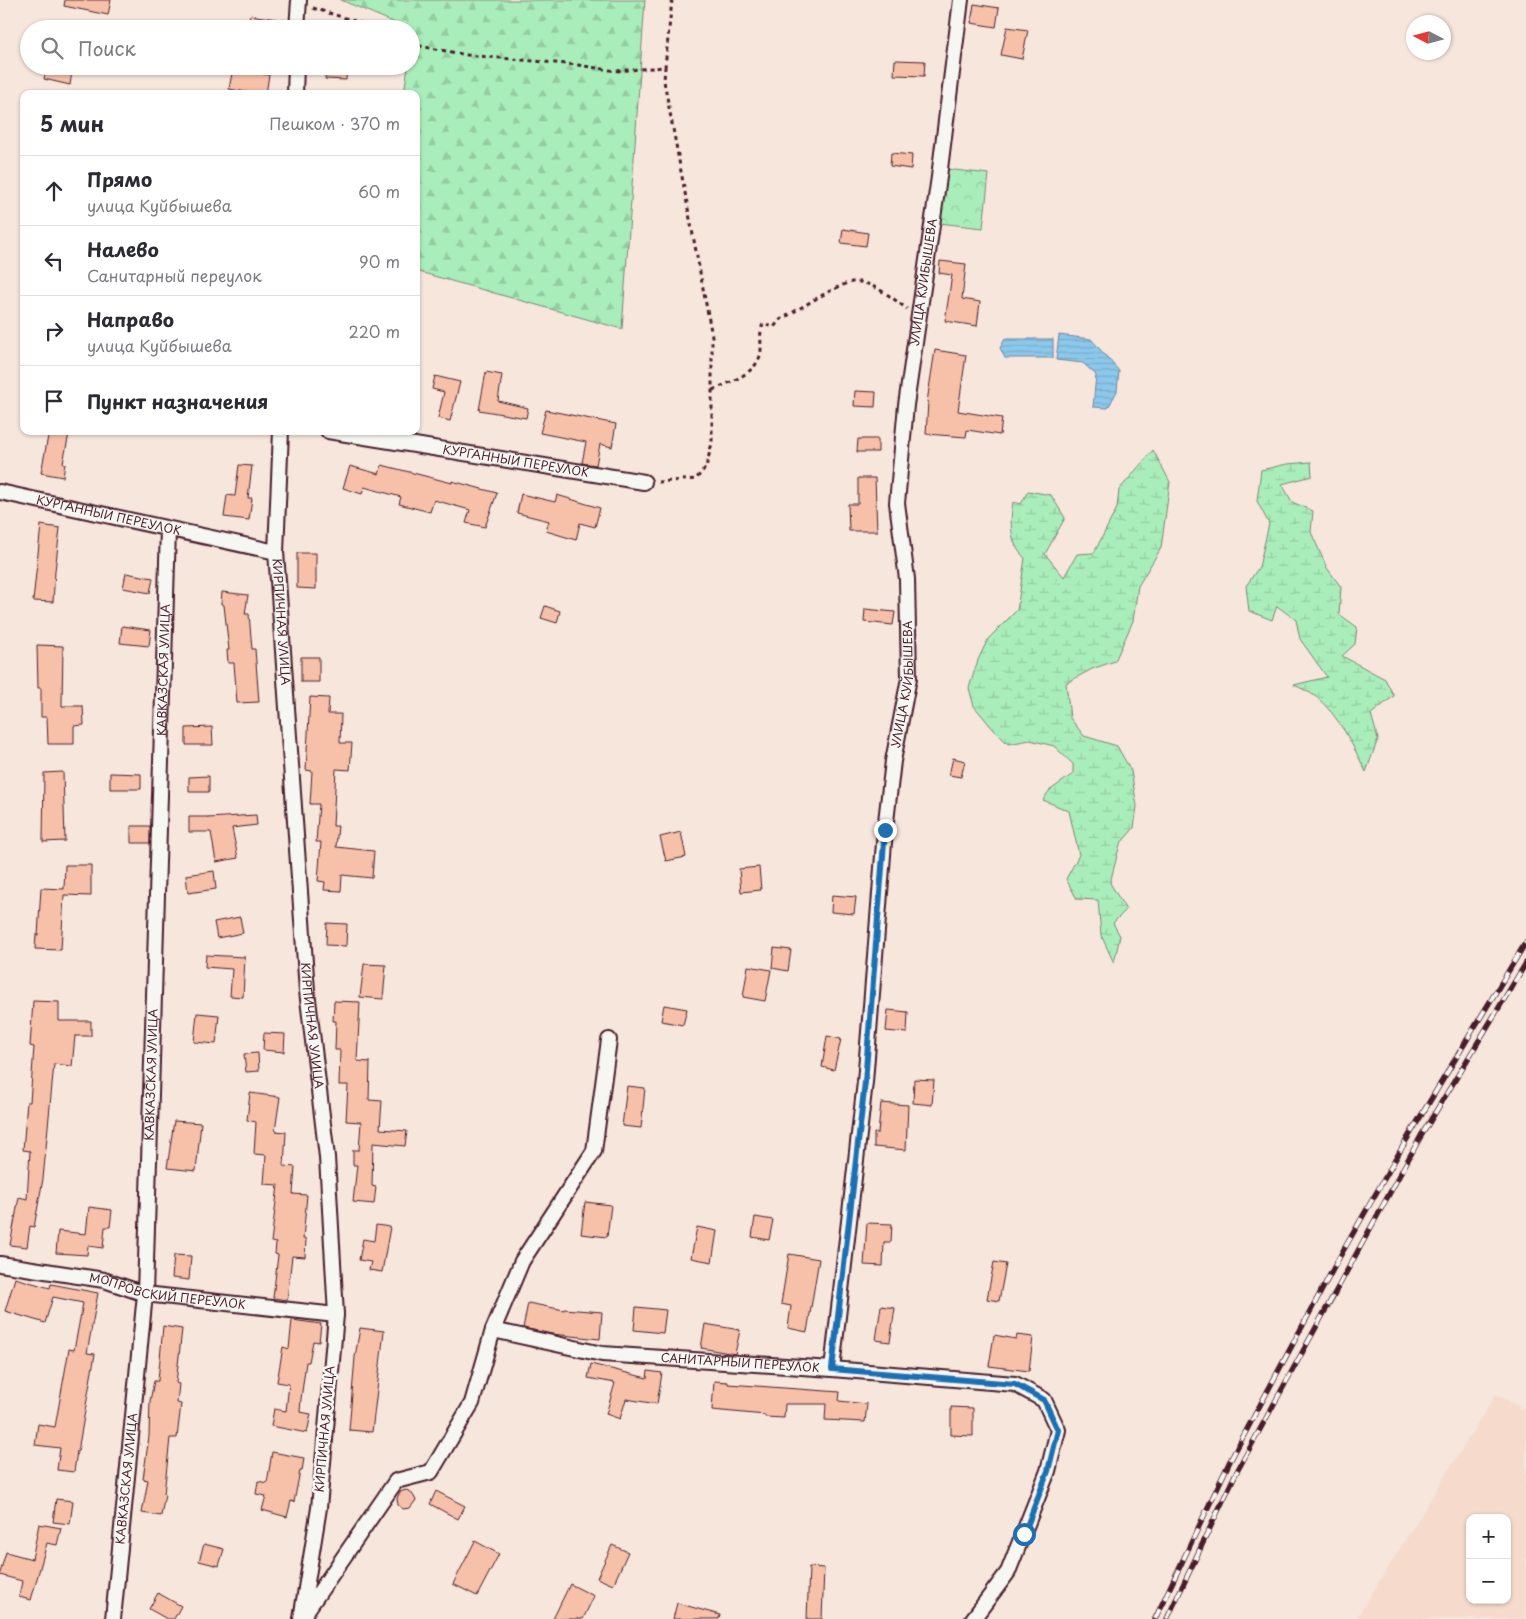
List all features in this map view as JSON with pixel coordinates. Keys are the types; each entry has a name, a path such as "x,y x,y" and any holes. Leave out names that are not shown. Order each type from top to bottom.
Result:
{"street":[{"name":"УЛИЦА КУЙБЫШЕВА","path":"832,1369 865,1082 885,830 893,761 909,678 907,579 897,504 906,405 961,0"},
{"path":"297,20 298,2"},
{"path":"295,90 296,75"},
{"name":"КИРПИЧНАЯ УЛИЦА","path":"281,435 276,552 307,991 327,1157 336,1315 318,1508 301,1619"},
{"name":"КУРГАННЫЙ ПЕРЕУЛОК","path":"353,435 644,482"},
{"name":"КУРГАННЫЙ ПЕРЕУЛОК","path":"0,492 276,552"},
{"name":"КАВКАЗСКАЯ УЛИЦА","path":"113,1619 145,1294 168,529"},
{"path":"301,1619 396,1482 430,1472 472,1403 493,1330 522,1262 594,1151 608,1040"},
{"name":"МОПРОВСКИЙ ПЕРЕУЛОК","path":"0,1264 104,1280 145,1294 336,1315"},
{"name":"САНИТАРНЫЙ ПЕРЕУЛОК","path":"493,1330 602,1354 832,1369 1015,1384 1044,1400 1058,1430 1048,1471 1008,1572 973,1619"}],"path":[{"path":"644,482 696,479 706,467 712,443 712,336 664,80 672,0"},
{"path":"298,2 353,20"},
{"path":"420,46 467,55 578,65 616,71 665,67"},
{"path":"712,390 751,371 760,355 760,331 763,324 774,327 780,320 833,290 852,282 869,285 919,318"}],"shaded area":[{"path":"1496,1394 1526,1411 1526,1619 1356,1619"}],"green space":[{"path":"341,0 645,0 622,329 420,272 420,90 405,90 407,75 420,75 420,20 388,20"},
{"path":"946,169 989,174 983,228 939,223"},
{"path":"1153,450 1170,482 1161,548 1138,586 1133,621 1115,661 1092,669 1066,683 1070,718 1084,736 1117,746 1131,771 1137,806 1134,828 1120,844 1110,883 1126,910 1113,923 1120,936 1114,963 1101,935 1098,900 1077,899 1066,879 1079,855 1069,811 1043,800 1049,791 1073,774 1073,764 1054,746 1030,740 1008,744 974,706 969,688 978,660 988,639 1017,610 1025,558 1013,539 1011,517 1013,502 1021,504 1028,491 1051,495 1065,518 1045,554 1064,577 1077,554 1094,553 1117,508 1119,490"},
{"path":"1311,462 1312,476 1282,484 1292,502 1313,511 1311,532 1327,568 1341,587 1339,614 1357,627 1355,644 1342,656 1385,679 1394,696 1371,714 1378,739 1366,772 1345,731 1331,712 1315,696 1294,685 1327,677 1300,639 1296,620 1277,606 1272,620 1249,611 1246,586 1259,567 1269,524 1257,501 1261,470 1287,464"}],"water":[{"path":"1059,335 1091,339 1119,371 1117,391 1108,408 1093,407 1096,375 1083,363 1056,360"},
{"path":"1005,339 1053,339 1053,358 1005,358 1000,348"}],"building":[{"path":"65,0 111,0 108,15 64,6"},
{"path":"974,4 999,8 996,27 971,23"},
{"path":"250,15 282,20 249,20"},
{"path":"1007,27 1028,30 1022,59 1001,55"},
{"path":"895,60 925,61 924,76 894,75"},
{"path":"45,75 72,75 70,85 44,79"},
{"path":"232,75 269,75 267,90 229,89"},
{"path":"325,75 346,75 346,80 325,79"},
{"path":"891,153 912,155 911,169 890,166"},
{"path":"843,229 868,233 866,246 841,243"},
{"path":"940,261 966,264 962,299 980,302 977,326 945,321 952,275 939,273"},
{"path":"935,350 966,355 958,411 1002,418 1000,435 967,430 966,437 926,434 927,402"},
{"path":"486,372 502,375 498,401 528,408 526,418 479,410"},
{"path":"435,376 460,382 450,421 438,418 444,392 432,389"},
{"path":"855,391 876,392 875,407 854,406"},
{"path":"546,410 616,424 612,447 600,444 596,465 582,463 586,442 540,433"},
{"path":"48,435 69,435 63,463 65,464 63,477 41,473"},
{"path":"858,439 878,439 878,452 857,452"},
{"path":"239,465 252,466 248,498 252,498 249,520 224,517 227,495 235,496"},
{"path":"382,465 497,493 485,527 466,523 470,510 434,500 430,512 399,504 401,497 364,487 362,494 343,488 350,466 379,474"},
{"path":"858,478 875,478 877,531 849,531 848,504 858,504"},
{"path":"521,494 555,502 557,495 600,508 595,527 580,523 576,540 546,531 549,521 517,513"},
{"path":"41,525 60,528 53,602 33,601"},
{"path":"297,553 316,553 316,589 297,588"},
{"path":"126,573 153,578 150,593 123,588"},
{"path":"222,592 248,595 245,614 249,614 252,649 255,649 259,702 237,703 234,663 228,663 227,650 229,650 224,605 221,604"},
{"path":"545,606 560,611 557,623 541,618"},
{"path":"865,609 895,612 893,625 864,622"},
{"path":"122,626 151,630 149,646 120,643"},
{"path":"37,645 63,646 62,706 83,706 84,725 74,726 74,744 48,744 47,717 41,717 41,688 38,688"},
{"path":"301,657 319,657 319,682 301,682"},
{"path":"310,697 329,698 328,714 341,714 340,743 352,743 350,770 336,769 333,826 338,826 336,847 374,851 372,878 342,875 341,891 324,890 325,882 318,881 321,842 316,842 319,804 310,804 312,771 306,770"},
{"path":"212,727 213,745 186,745 186,728"},
{"path":"953,758 965,761 961,777 949,775"},
{"path":"63,772 65,841 43,842 44,773"},
{"path":"110,773 141,774 141,789 110,789"},
{"path":"209,776 209,792 189,792 189,777"},
{"path":"256,815 257,825 232,828 238,858 216,862 211,832 189,832 189,817 208,818"},
{"path":"131,826 150,826 150,843 131,843"},
{"path":"681,832 686,857 666,861 660,837"},
{"path":"65,865 91,865 91,896 64,895 61,950 35,949 36,935 38,935 41,888 64,889"},
{"path":"759,867 761,890 741,892 739,869"},
{"path":"214,871 216,889 188,893 186,875"},
{"path":"832,895 856,897 854,914 831,912"},
{"path":"240,917 243,933 217,938 214,922"},
{"path":"327,923 347,924 346,946 326,945"},
{"path":"774,948 791,950 788,971 772,968"},
{"path":"206,955 245,957 243,997 230,996 232,969 205,967"},
{"path":"364,964 386,965 383,999 360,997"},
{"path":"748,966 771,970 765,1001 743,997"},
{"path":"33,1001 59,1002 59,1021 91,1021 91,1036 75,1036 72,1066 54,1064 43,1179 34,1227 30,1226 27,1247 10,1245 19,1197 27,1199 30,1151 23,1150 27,1102 30,1102 34,1047 30,1046"},
{"path":"334,1001 360,1002 357,1061 370,1062 369,1100 382,1101 380,1129 407,1131 405,1146 373,1143 372,1186 376,1187 374,1204 353,1202 357,1165 353,1165 353,1150 359,1150 361,1122 346,1121 348,1085 339,1085 340,1050 335,1050 336,1021 333,1021"},
{"path":"664,1005 687,1009 683,1025 661,1021"},
{"path":"888,1010 908,1012 907,1033 886,1031"},
{"path":"197,1013 219,1015 216,1044 194,1042"},
{"path":"264,1033 285,1034 284,1052 263,1050"},
{"path":"827,1036 841,1039 834,1070 822,1067"},
{"path":"258,1053 259,1071 246,1072 244,1054"},
{"path":"914,1079 934,1080 932,1105 913,1103"},
{"path":"627,1086 645,1088 641,1128 622,1126"},
{"path":"250,1093 280,1097 275,1131 286,1132 284,1166 295,1167 293,1194 307,1195 303,1239 306,1239 305,1257 292,1256 287,1300 273,1298 278,1255 275,1254 276,1243 271,1242 278,1185 264,1184 266,1155 254,1154 256,1122 247,1120"},
{"path":"881,1103 908,1105 906,1150 874,1147 874,1133 878,1133"},
{"path":"174,1121 201,1123 196,1171 167,1168"},
{"path":"585,1202 611,1205 607,1237 581,1234"},
{"path":"89,1207 112,1210 110,1227 105,1227 103,1248 88,1246 87,1255 56,1253 58,1231 86,1234"},
{"path":"755,1217 773,1220 769,1240 752,1237"},
{"path":"867,1223 892,1224 891,1242 884,1242 883,1266 864,1265"},
{"path":"376,1225 390,1227 382,1272 369,1270 371,1262 359,1260 363,1239 374,1241"},
{"path":"697,1227 717,1231 712,1262 691,1258"},
{"path":"789,1254 819,1259 807,1332 788,1328 791,1306 781,1304"},
{"path":"174,1255 191,1256 189,1280 172,1278"},
{"path":"994,1262 1006,1264 999,1301 987,1299"},
{"path":"15,1278 50,1288 51,1284 98,1293 87,1353 95,1354 74,1472 57,1470 60,1448 35,1445 38,1424 55,1427 69,1349 74,1350 83,1303 53,1297 45,1323 5,1311"},
{"path":"528,1303 564,1310 602,1312 600,1339 552,1334 523,1328"},
{"path":"881,1306 895,1308 890,1342 876,1340"},
{"path":"636,1307 666,1310 663,1333 634,1330"},
{"path":"292,1320 321,1324 319,1342 313,1341 309,1362 306,1362 301,1399 300,1412 311,1414 307,1433 271,1426 274,1409 286,1411 289,1384 277,1382 283,1347 289,1349"},
{"path":"705,1324 740,1330 735,1354 701,1348"},
{"path":"163,1326 182,1329 176,1383 179,1384 177,1403 181,1404 177,1438 170,1438 161,1516 142,1513 148,1480 143,1479 149,1436 150,1401 154,1381 158,1381"},
{"path":"360,1328 384,1331 372,1432 349,1430 355,1357"},
{"path":"994,1335 1016,1339 1017,1335 1033,1337 1029,1371 989,1366"},
{"path":"591,1364 647,1378 648,1371 662,1373 657,1404 626,1399 620,1419 606,1414 615,1383 588,1378"},
{"path":"714,1381 728,1382 728,1384 840,1392 839,1401 867,1404 865,1422 825,1420 826,1404 785,1404 784,1418 712,1410"},
{"path":"951,1407 973,1408 973,1436 951,1435"},
{"path":"272,1452 304,1458 294,1502 291,1501 287,1517 262,1510 266,1496 256,1494 258,1481 267,1483"},
{"path":"406,1490 411,1492 416,1500 410,1508 403,1509 398,1505 397,1498 400,1492"},
{"path":"436,1491 465,1506 458,1519 430,1504"},
{"path":"56,1499 73,1501 70,1524 53,1522"},
{"path":"39,1524 61,1528 57,1545 47,1543 31,1600 19,1597 22,1581 0,1575 0,1573 6,1552 32,1559"},
{"path":"475,1541 499,1554 477,1596 453,1584"},
{"path":"204,1544 224,1549 219,1566 199,1561"},
{"path":"612,1545 628,1552 613,1585 597,1578"},
{"path":"809,1567 824,1568 822,1619 807,1619"},
{"path":"570,1584 594,1596 583,1619 553,1619"},
{"path":"158,1593 181,1606 174,1619 167,1619 149,1609"},
{"path":"677,1603 720,1615 719,1619 673,1619"}],"railway":[{"path":"1155,1619 1230,1461 1339,1258 1407,1139 1526,942"},
{"path":"1167,1619 1235,1475 1421,1136 1526,963"}],"route":[{"path":"885,830 865,1082 832,1369 1015,1384 1044,1400 1058,1430 1048,1471 1024,1534"}]}
